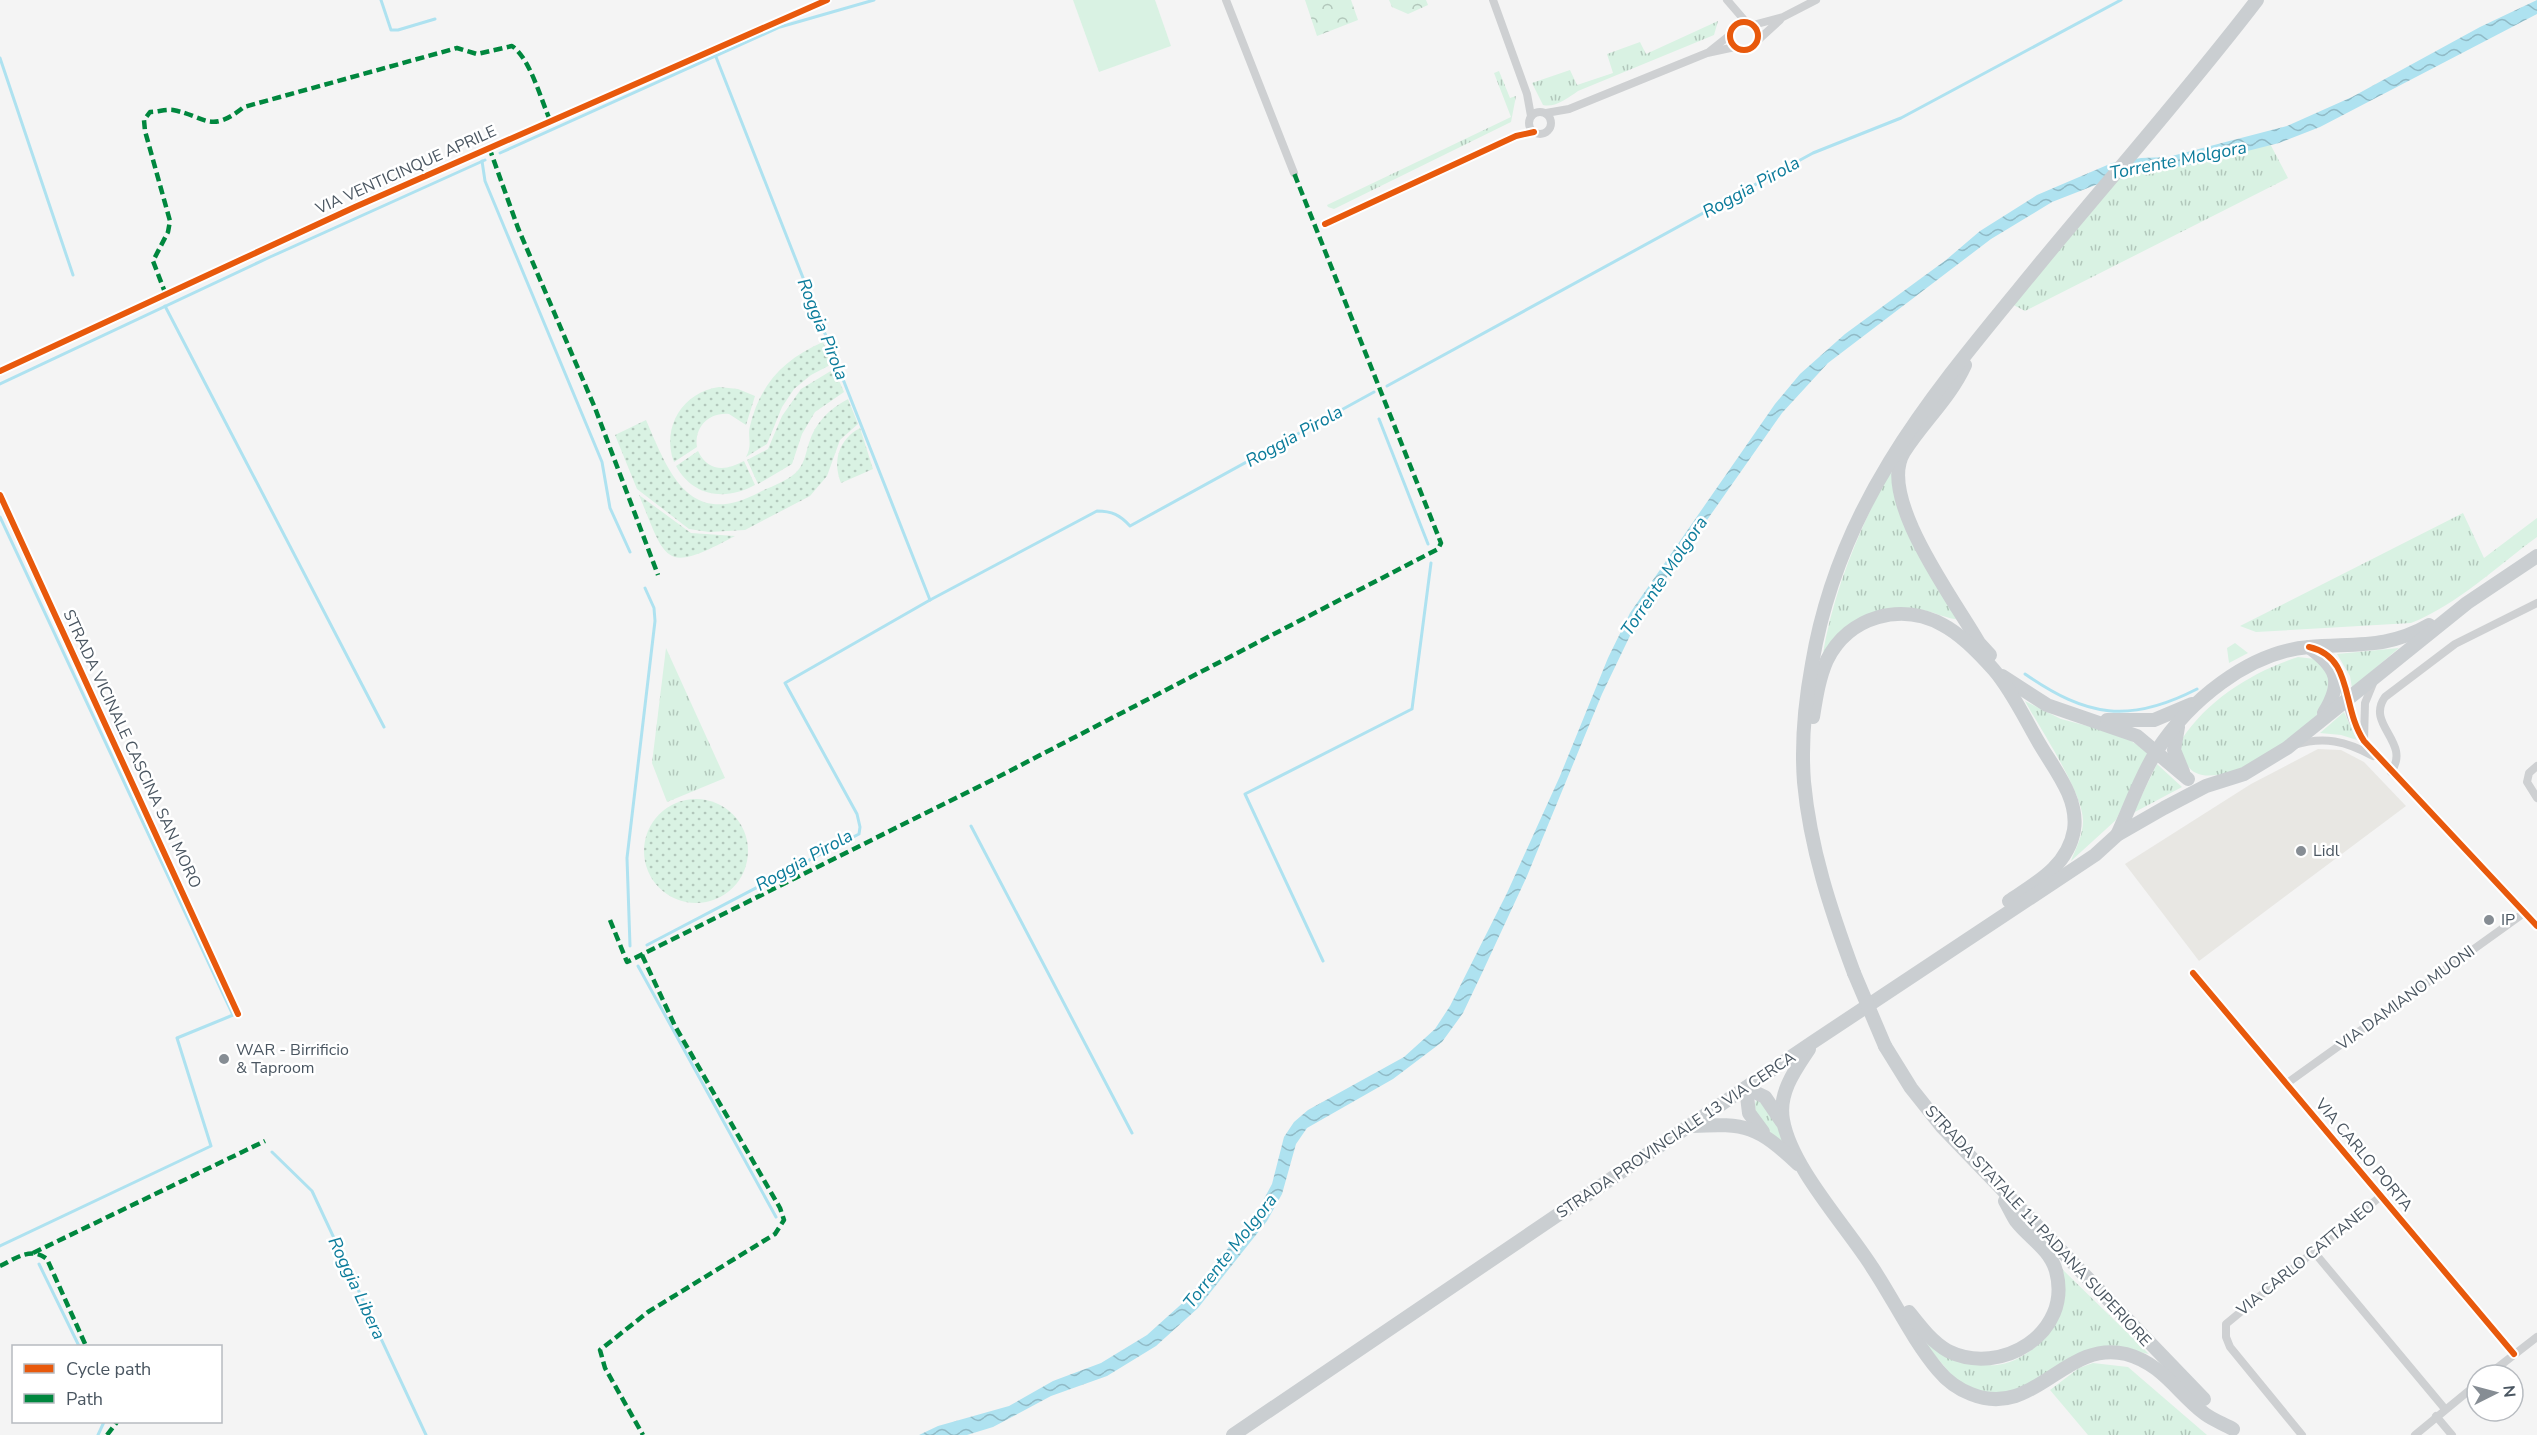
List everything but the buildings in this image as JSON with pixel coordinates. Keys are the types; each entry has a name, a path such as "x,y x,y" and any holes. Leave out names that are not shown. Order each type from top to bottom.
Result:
{"main road":[{"name":"STRADA STATALE 11 PADANA SUPERIORE","path":"2236,1432 1995,1184 1929,1112 1885,1046 1854,973 1820,869 1804,773 1805,715 1814,651 1830,590 1845,547 1868,497 1895,450 1974,344 2257,0"},
{"path":"1974,344 1957,382 1903,453 1899,470 1899,490 1905,514 1923,549 1979,643 2016,686"},
{"name":"STRADA PROVINCIALE 13 VIA CERCA","path":"2117,835 2155,753 2180,721 2202,699 2259,662 2285,651 2309,647 2358,646 2397,639 2415,633 2467,603 2537,556"},
{"name":"STRADA PROVINCIALE 13 VIA CERCA","path":"1233,1435 1813,1042 2095,855 2117,835 2206,786 2218,785 2244,774 2287,748 2467,603"},
{"path":"1804,773 1821,676 1826,662 1844,638 1863,622 1898,613 1926,618 1946,626 1995,671 2016,686 2047,705 2137,736 2188,779 2206,786"},
{"path":"2309,647 2328,663 2336,680 2331,702 2320,720"},
{"path":"1923,969 1988,915 2050,873 2065,853 2074,829 2073,811 2067,790 1995,671"},
{"path":"2086,718 2154,720 2202,699"},
{"path":"2180,721 2174,750 2180,767 2188,779"},
{"path":"1785,1129 1782,1115 1786,1090 1793,1073 1813,1042"},
{"path":"1746,1088 1765,1097 1785,1129 1804,1169 1872,1266 1938,1370 1953,1385 1969,1394 1996,1399 2019,1396 2074,1361 2096,1354 2117,1352 2137,1357 2161,1370 2205,1414 2236,1432"},
{"path":"1746,1088 1751,1118 1771,1140 1804,1169"},
{"path":"1690,1126 1738,1125 1771,1140"},
{"path":"1872,1266 1931,1338 1950,1352 1968,1357 1996,1359 2013,1354 2032,1343 2046,1326 2055,1309 2058,1291 2056,1273 2048,1254 2017,1221 1995,1184"}],"street":[{"name":"VIA VENTICINQUE APRILE","path":"0,371 386,193 827,0"},
{"path":"1226,0 1294,173"},
{"path":"1493,0 1527,94 1532,124 1544,133 1551,123 1569,109"},
{"path":"1325,224 1516,136 1544,113 1569,109 1707,53 1736,47 1748,50 1783,17 1816,0"},
{"path":"1727,2 1758,34 1757,41"},
{"path":"1727,2 1731,32 1736,47"},
{"path":"1707,53 1739,23 1783,17"},
{"path":"1527,94 1551,123"},
{"name":"STRADA VICINALE CASCINA SAN MORO","path":"0,495 238,1014"},
{"path":"2391,772 2398,752 2379,719 2379,707 2385,697 2456,644 2537,603"},
{"path":"2309,647 2328,653 2334,659 2343,677 2357,731 2364,741 2537,926"},
{"path":"2364,741 2365,703 2381,670"},
{"path":"2287,748 2309,741 2329,739 2352,745 2379,759"},
{"path":"2537,766 2527,777 2527,785 2537,798"},
{"name":"VIA DAMIANO MUONI","path":"2286,1084 2524,913"},
{"name":"VIA CARLO PORTA","path":"2193,973 2514,1354"},
{"name":"VIA CARLO CATTANEO","path":"2301,1435 2230,1347 2225,1328 2229,1321 2381,1197"},
{"path":"2314,1252 2445,1409"},
{"path":"2503,1363 2537,1337"},
{"path":"2415,1435 2465,1393"},
{"path":"2436,1416 2452,1435"}],"shaded area":[{"path":"2318,749 2341,750 2364,762 2406,806 2199,961 2125,864 2251,784"}],"green space":[{"path":"1073,0 1155,0 1171,46 1099,72"},
{"path":"1305,0 1351,0 1358,20 1317,36"},
{"path":"1389,0 1426,0 1428,5 1408,14 1392,7"},
{"path":"1718,21 1714,35 1578,91 1557,104 1543,105 1532,83 1570,70 1577,85 1613,73 1607,54 1640,42 1646,54"},
{"path":"1499,71 1510,98 1516,96 1511,122 1334,209 1328,207 1327,205 1511,117 1494,73"},
{"path":"2267,138 2288,178 2025,311 2008,302 2118,171"},
{"path":"823,342 832,364 811,375 794,389 782,407 767,444 746,457 754,411 767,385 785,365"},
{"path":"834,369 844,392 815,412 802,434 792,464 758,484 747,460 768,449 782,416 801,389"},
{"path":"719,387 738,389 755,396 746,425 729,414 709,418 698,433 697,447 674,462 670,436 678,413 695,396"},
{"path":"848,399 858,424 840,440 827,476 810,496 745,530 709,532 689,529 637,489 615,435 646,420 673,476 685,490 699,500 715,504 736,502 796,473 803,463 819,423 835,407"},
{"path":"860,428 873,469 841,483 837,467 839,451 847,438"},
{"path":"698,451 707,463 718,468 731,467 744,461 755,485 733,493 711,493 701,490 691,484 676,466"},
{"path":"1890,470 1963,620 1917,609 1888,611 1854,630 1822,659 1840,585 1868,516"},
{"path":"639,495 691,533 735,536 694,555 681,558 671,555 663,548 656,535"},
{"path":"2463,513 2484,558 2537,518 2537,537 2461,596 2411,623 2256,632 2240,626"},
{"path":"2235,643 2248,653 2229,663 2227,648"},
{"path":"666,648 725,778 667,802 652,763"},
{"path":"2399,648 2352,688 2350,676 2337,654"},
{"path":"2298,657 2315,659 2331,677 2327,700 2319,713 2304,728 2262,758 2239,769 2217,775 2199,774 2187,765 2183,759 2182,739 2205,711 2233,688 2265,670"},
{"path":"2025,701 2061,719 2122,735 2148,752 2116,820 2071,861 2082,831 2081,809 2069,778"},
{"path":"2344,712 2357,740 2341,735 2320,733"},
{"path":"2157,764 2182,787 2133,813"},
{"path":"696,799 716,803 733,814 744,831 748,851 744,871 733,888 716,899 696,903 676,899 659,888 648,871 644,851 648,831 659,814 676,803"},
{"path":"1756,1100 1769,1107 1791,1151 1761,1121 1755,1107"},
{"path":"2060,1267 2149,1354 2118,1348 2018,1393 1986,1394 1956,1380 1927,1346 1927,1343 1965,1361 1978,1364 2004,1364 2017,1359 2036,1346 2051,1330"},
{"path":"2093,1363 2128,1367 2207,1435 2088,1435 2050,1390 2079,1368"}],"water":[{"name":"Torrente Molgora","path":"2537,0 2537,14 2320,127 2279,143 2196,164 2121,175 2052,202 1991,239 1828,363 1782,413 1639,617 1602,694 1527,876 1463,1013 1442,1042 1393,1079 1307,1128 1296,1144 1282,1194 1267,1221 1198,1308 1156,1346 1107,1376 1051,1396 993,1427 967,1435 919,1435 938,1426 1009,1406 1053,1381 1101,1363 1147,1335 1187,1299 1257,1212 1272,1184 1284,1137 1294,1122 1308,1110 1404,1057 1435,1029 1450,1006 1507,893 1560,776 1608,658 1630,613 1775,404 1800,374 1845,334 1946,260 1980,231 2037,195 2112,163 2141,158 2168,157 2287,126 2352,97 2480,27"}],"waterway":[{"path":"381,0 391,30 435,19"},
{"path":"500,153 780,27 874,0"},
{"name":"Roggia Pirola","path":"1387,386 1813,153 1901,118 2121,0"},
{"name":"Roggia Pirola","path":"716,57 930,600 1097,511 1115,514 1130,526 1374,392"},
{"path":"0,58 73,275"},
{"path":"0,384 270,257 485,160"},
{"name":"Roggia Pirola","path":"482,161 485,181 602,462 610,508 630,552"},
{"path":"165,306 384,727"},
{"path":"1379,419 1428,544"},
{"path":"0,517 233,1015 177,1038 211,1146 0,1246"},
{"path":"1323,961 1245,794 1412,709 1431,563"},
{"name":"Roggia Pirola","path":"630,946 627,858 655,621 654,608 645,588"},
{"name":"Roggia Pirola","path":"647,945 859,834 857,814 785,683 930,600"},
{"path":"2025,674 2068,699 2109,711 2129,711 2150,707 2197,689"},
{"path":"971,826 1132,1133"},
{"name":"Roggia Pirola","path":"638,966 776,1217"},
{"name":"Roggia Libera","path":"272,1152 312,1191 426,1435"},
{"path":"39,1264 79,1345"},
{"path":"98,1435 104,1423"}],"marked path":[{"path":"166,295 153,261 168,232 170,221 145,131 144,120 150,112 173,110 216,122 233,115 244,107 457,48 477,54 512,46 530,69 550,120"},
{"path":"489,147 518,228 595,408 658,575"},
{"path":"610,920 627,962 996,778 1438,549 1441,543 1294,173"},
{"path":"642,955 675,1026 780,1208 784,1220 775,1234 648,1312 600,1350 605,1368 643,1435"},
{"path":"33,1253 265,1141"},
{"path":"0,1266 17,1257 29,1254 41,1255 47,1259 86,1345"},
{"path":"107,1435 116,1423"}],"cycle path":[{"path":"0,371 355,207 827,0"},
{"path":"1744,22 1754,26 1758,36 1754,46 1744,50 1734,46 1730,36 1734,26 1744,22"},
{"path":"1325,224 1516,136 1534,132"},
{"path":"0,495 238,1014"},
{"path":"2309,647 2323,653 2333,661 2340,672 2357,728 2364,741 2537,926"},
{"path":"2193,973 2514,1354"}],"place":[{"name":"Lidl","path":"2301,851"},
{"name":"IP","path":"2489,920"},
{"name":"WAR - Birrificio & Taproom","path":"224,1059"}]}
